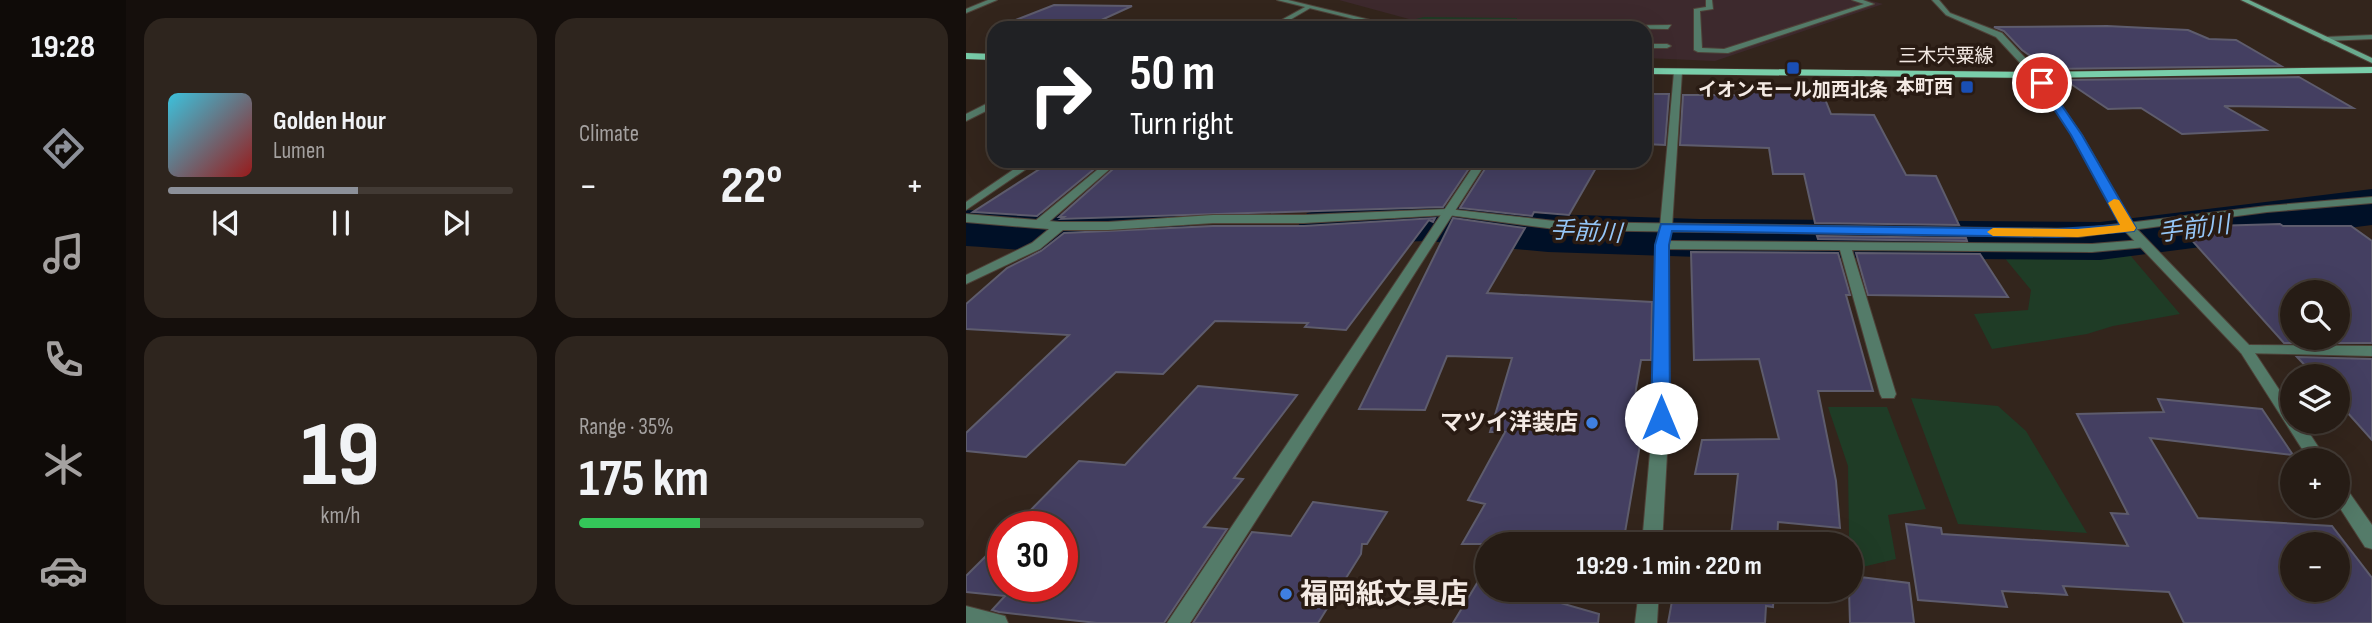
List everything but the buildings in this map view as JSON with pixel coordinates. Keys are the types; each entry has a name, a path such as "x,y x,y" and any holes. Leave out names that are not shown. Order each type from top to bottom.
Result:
{"main road":[{"path":"2244,0 2372,61"},
{"path":"966,56 987,57"},
{"name":"三木宍粟線","path":"1652,71 2036,75 2372,70"}],"street":[{"path":"966,10 994,0"},
{"path":"1280,0 1369,21"},
{"path":"1709,0 1710,9 1697,9 1698,50 1725,51 1871,4 1854,0"},
{"path":"1935,0 1948,14 1999,35 2036,75 2077,135 2129,228 2246,350 2280,401"},
{"path":"1284,21 1310,7"},
{"path":"1652,27 1668,27"},
{"path":"2325,39 2372,37"},
{"path":"1652,46 1667,46"},
{"path":"1653,532 1661,418 1662,245 1666,227 1678,72"},
{"path":"966,118 987,107"},
{"path":"966,207 1023,168"},
{"path":"1039,224 1107,168"},
{"path":"1178,623 1477,168"},
{"path":"966,218 1060,226 1448,212 1563,226 2066,233 2372,200"},
{"path":"966,280 1036,246 1060,226"},
{"path":"1662,245 2092,248 2142,244"},
{"path":"1845,247 1888,394"},
{"path":"2246,350 2372,351"},
{"path":"2350,508 2372,541"},
{"path":"1646,623 1648,602"},
{"path":"966,616 997,623"}],"shaded area":[{"path":"1339,0 1868,0 1883,4 1715,61 1652,58 1652,21 1416,21"}],"green space":[{"path":"1424,17 1517,18 1516,21 1412,20"},
{"path":"2130,255 2180,314 2113,326 2087,334 1992,349 1974,314 2028,310 2031,290 2003,256"},
{"path":"1911,398 1998,406 2026,431 2087,533 1958,524"},
{"path":"1828,407 1887,407 1926,509 1888,515 1896,559 1863,567 1863,532 1849,532 1848,466"}],"waterway":[{"name":"手前川","path":"1329,226 1427,223 1548,233 1699,238 2100,241 2372,207"},
{"name":"手前川","path":"966,228 1082,234 1163,232"}],"slow traffic":[{"path":"1993,232 2078,233 2129,228 2114,203"}],"place":[{"name":"イオンモール加西北条","path":"1793,68"},
{"name":"本町西","path":"1967,87"},
{"name":"マツイ洋装店","path":"1592,423"},
{"name":"福岡紙文具店","path":"1286,594"}],"route":[{"path":"1661,418 1662,245 1666,227 1843,232 1917,229 2015,233 2078,233 2129,228 2077,135 2042,83"}]}
